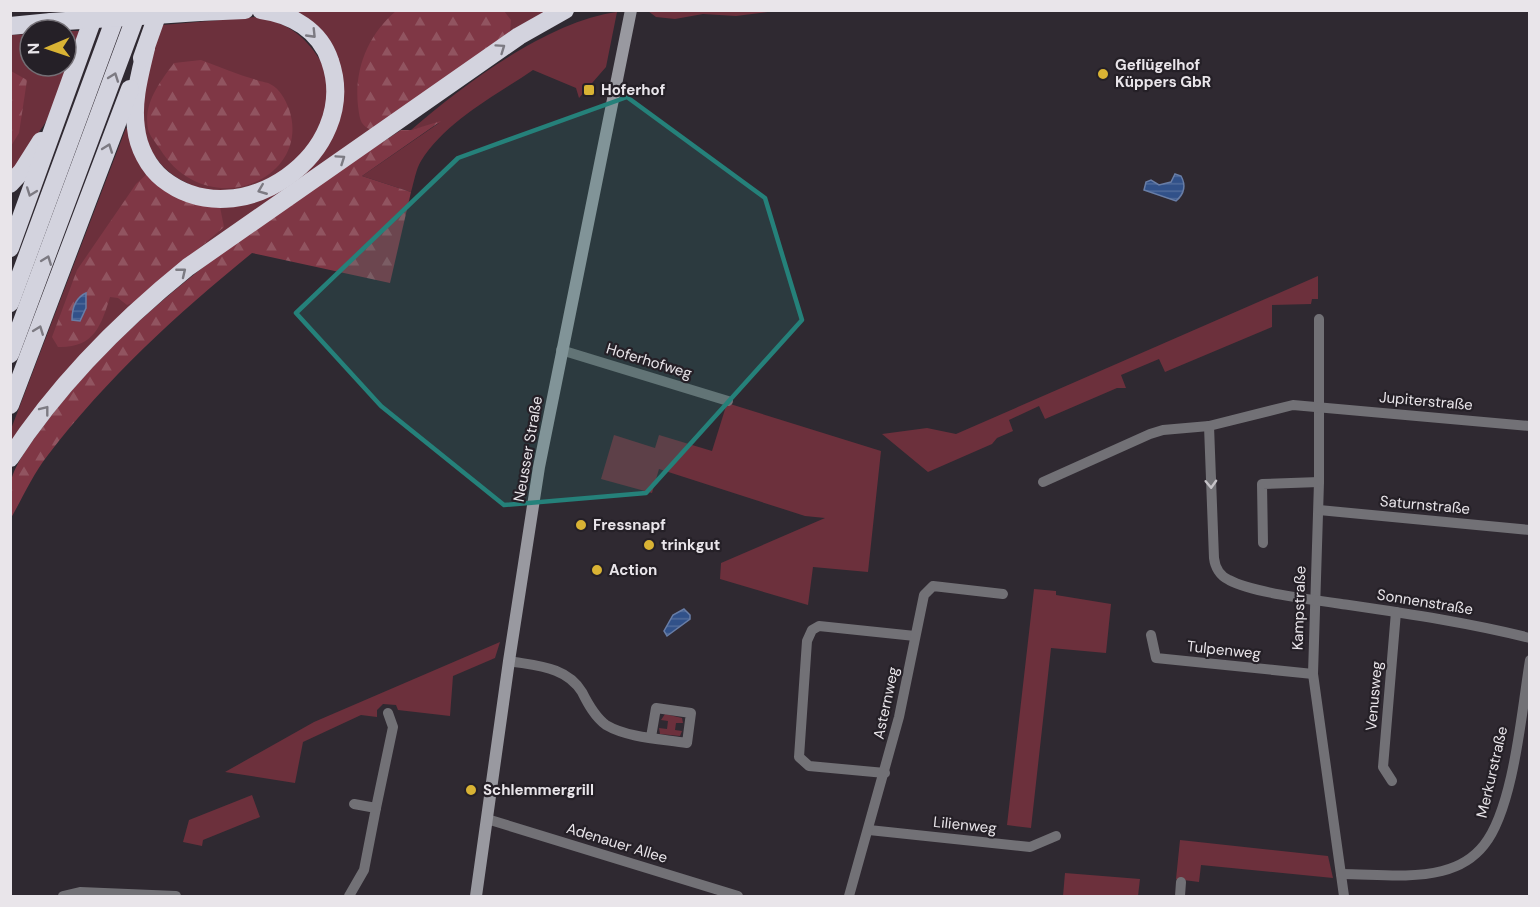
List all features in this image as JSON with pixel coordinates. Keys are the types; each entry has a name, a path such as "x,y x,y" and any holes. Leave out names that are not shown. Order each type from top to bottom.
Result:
{"highway":[{"path":"10,248 96,10"},
{"path":"10,303 118,10"},
{"path":"10,354 138,10"},
{"path":"10,405 159,10"},
{"path":"10,26 245,10"},
{"path":"146,48 134,114 140,146 147,161 158,175 186,193 224,200 245,196 285,179 314,154 330,126 337,93 335,74 328,56 313,34 291,17 261,10"},
{"path":"10,458 49,405 87,360 123,323 180,274 238,230 519,36 565,10"},
{"path":"10,183 36,151 65,98"}],"main road":[{"name":"Neusser Straße","path":"477,897 509,661 561,350 631,10"}],"street":[{"name":"Kampstraße","path":"1319,319 1319,482 1312,674 1344,897"},
{"name":"Hoferhofweg","path":"561,350 728,400"},
{"name":"Jupiterstraße","path":"1043,482 1150,434 1163,430 1209,426 1280,406 1319,406 1530,426"},
{"name":"Sonnenstraße","path":"1209,426 1215,565 1230,581 1314,600 1446,619 1530,638"},
{"path":"1263,543 1262,484 1319,482"},
{"name":"Saturnstraße","path":"1318,510 1530,530"},
{"name":"Asternweg","path":"849,897 885,773 924,595 933,586 1003,594"},
{"name":"Venusweg","path":"1392,781 1383,767 1396,612"},
{"path":"885,773 809,766 799,757 807,641 812,630 819,626 915,636"},
{"name":"Tulpenweg","path":"1151,635 1156,658 1312,674"},
{"name":"Merkurstraße","path":"1341,874 1427,874 1442,871 1466,861 1484,846 1496,825 1505,797 1530,660"},
{"path":"509,661 562,672 579,688 592,710 607,725 651,737"},
{"path":"349,897 364,870 393,727 388,713"},
{"path":"354,804 376,808"},
{"name":"Adenauer Allee","path":"487,819 735,896"},
{"name":"Lilienweg","path":"869,830 1030,846 1056,836"},
{"path":"1180,897 1181,882"},
{"path":"63,897 80,892 176,897"}],"highlighted area":[{"path":"627,97 765,198 802,320 646,493 504,505 381,406 296,313 458,158"}],"shaded area":[{"path":"288,11 555,11 186,263 11,451 11,429 126,128 130,129 190,200 293,180 341,87"},
{"path":"648,11 775,11 736,16 703,14 675,19 656,17"},
{"path":"617,12 606,67 579,98 576,88 533,70 457,121 431,147 416,172 411,192 362,176 439,123 411,130 481,75 535,41 563,28 590,18"},
{"path":"255,17 275,22 292,30 307,43 320,60 328,86 321,123 312,141 299,157 284,170 266,180 247,187 226,190 201,189 173,175 154,155 148,144 141,118 141,104 142,90 149,65 162,25"},
{"path":"78,31 83,31 78,44"},
{"path":"10,35 18,35 18,78 64,78 48,119 10,174"},
{"path":"1318,276 1318,299 1312,299 1311,304 1272,305 1272,327 1165,372 1159,359 1121,375 1126,388 1117,388 1045,419 1039,406 1009,420 1013,431 997,438 992,444 928,472 882,434 927,428 956,434"},
{"path":"727,403 881,451 868,572 813,567 808,605 720,579 721,563 825,518 805,516 659,469 652,493 601,479 614,435 655,448 659,435 712,451"},
{"path":"1034,589 1056,591 1056,595 1111,604 1106,653 1051,648 1031,828 1007,825"},
{"path":"500,642 495,658 453,676 450,716 398,710 396,705 383,704 377,710 377,717 361,715 303,742 295,783 225,772 314,722"},
{"path":"665,714 682,718 683,723 676,723 675,730 682,731 680,736 660,734 659,728 667,729 668,721 661,720"},
{"path":"252,795 260,817 203,840 202,846 183,842 189,820"},
{"path":"1180,840 1328,856 1333,878 1201,865 1199,882 1176,879"},
{"path":"1065,873 1140,879 1138,896 1063,896"}],"green space":[{"path":"396,11 504,11 511,20 510,33 374,131 363,125 360,119 358,79 371,42 386,20"},
{"path":"201,60 270,84 282,95 289,109 292,134 285,156 271,173 251,184 227,188 203,184 180,172 151,136 147,119 148,110 158,85 174,63"},
{"path":"11,71 18,75 18,78 27,80 19,133 11,146"},
{"path":"441,121 362,176 411,192 390,283 252,253 170,323 94,400 43,462 11,518 10,486 21,458 48,420 85,376 125,335 212,260 305,193 401,130 411,130"},
{"path":"147,174 180,197 220,207 224,227 137,301 127,305 118,298 110,297 99,326 88,339 80,344 58,347 52,337 77,270 136,184"}],"water":[{"path":"1175,174 1181,176 1184,186 1176,201 1144,190 1146,182 1151,180 1159,185 1171,182"},
{"path":"86,293 86,308 80,321 72,320 75,304"},
{"path":"684,609 690,615 690,619 667,636 664,631 673,615"}],"place":[{"name":"Geflügelhof Küppers GbR","path":"1103,74"},
{"name":"Hoferhof","path":"589,90"},
{"name":"Fressnapf","path":"581,525"},
{"name":"trinkgut","path":"649,545"},
{"name":"Action","path":"597,570"},
{"name":"Schlemmergrill","path":"471,790"}]}
